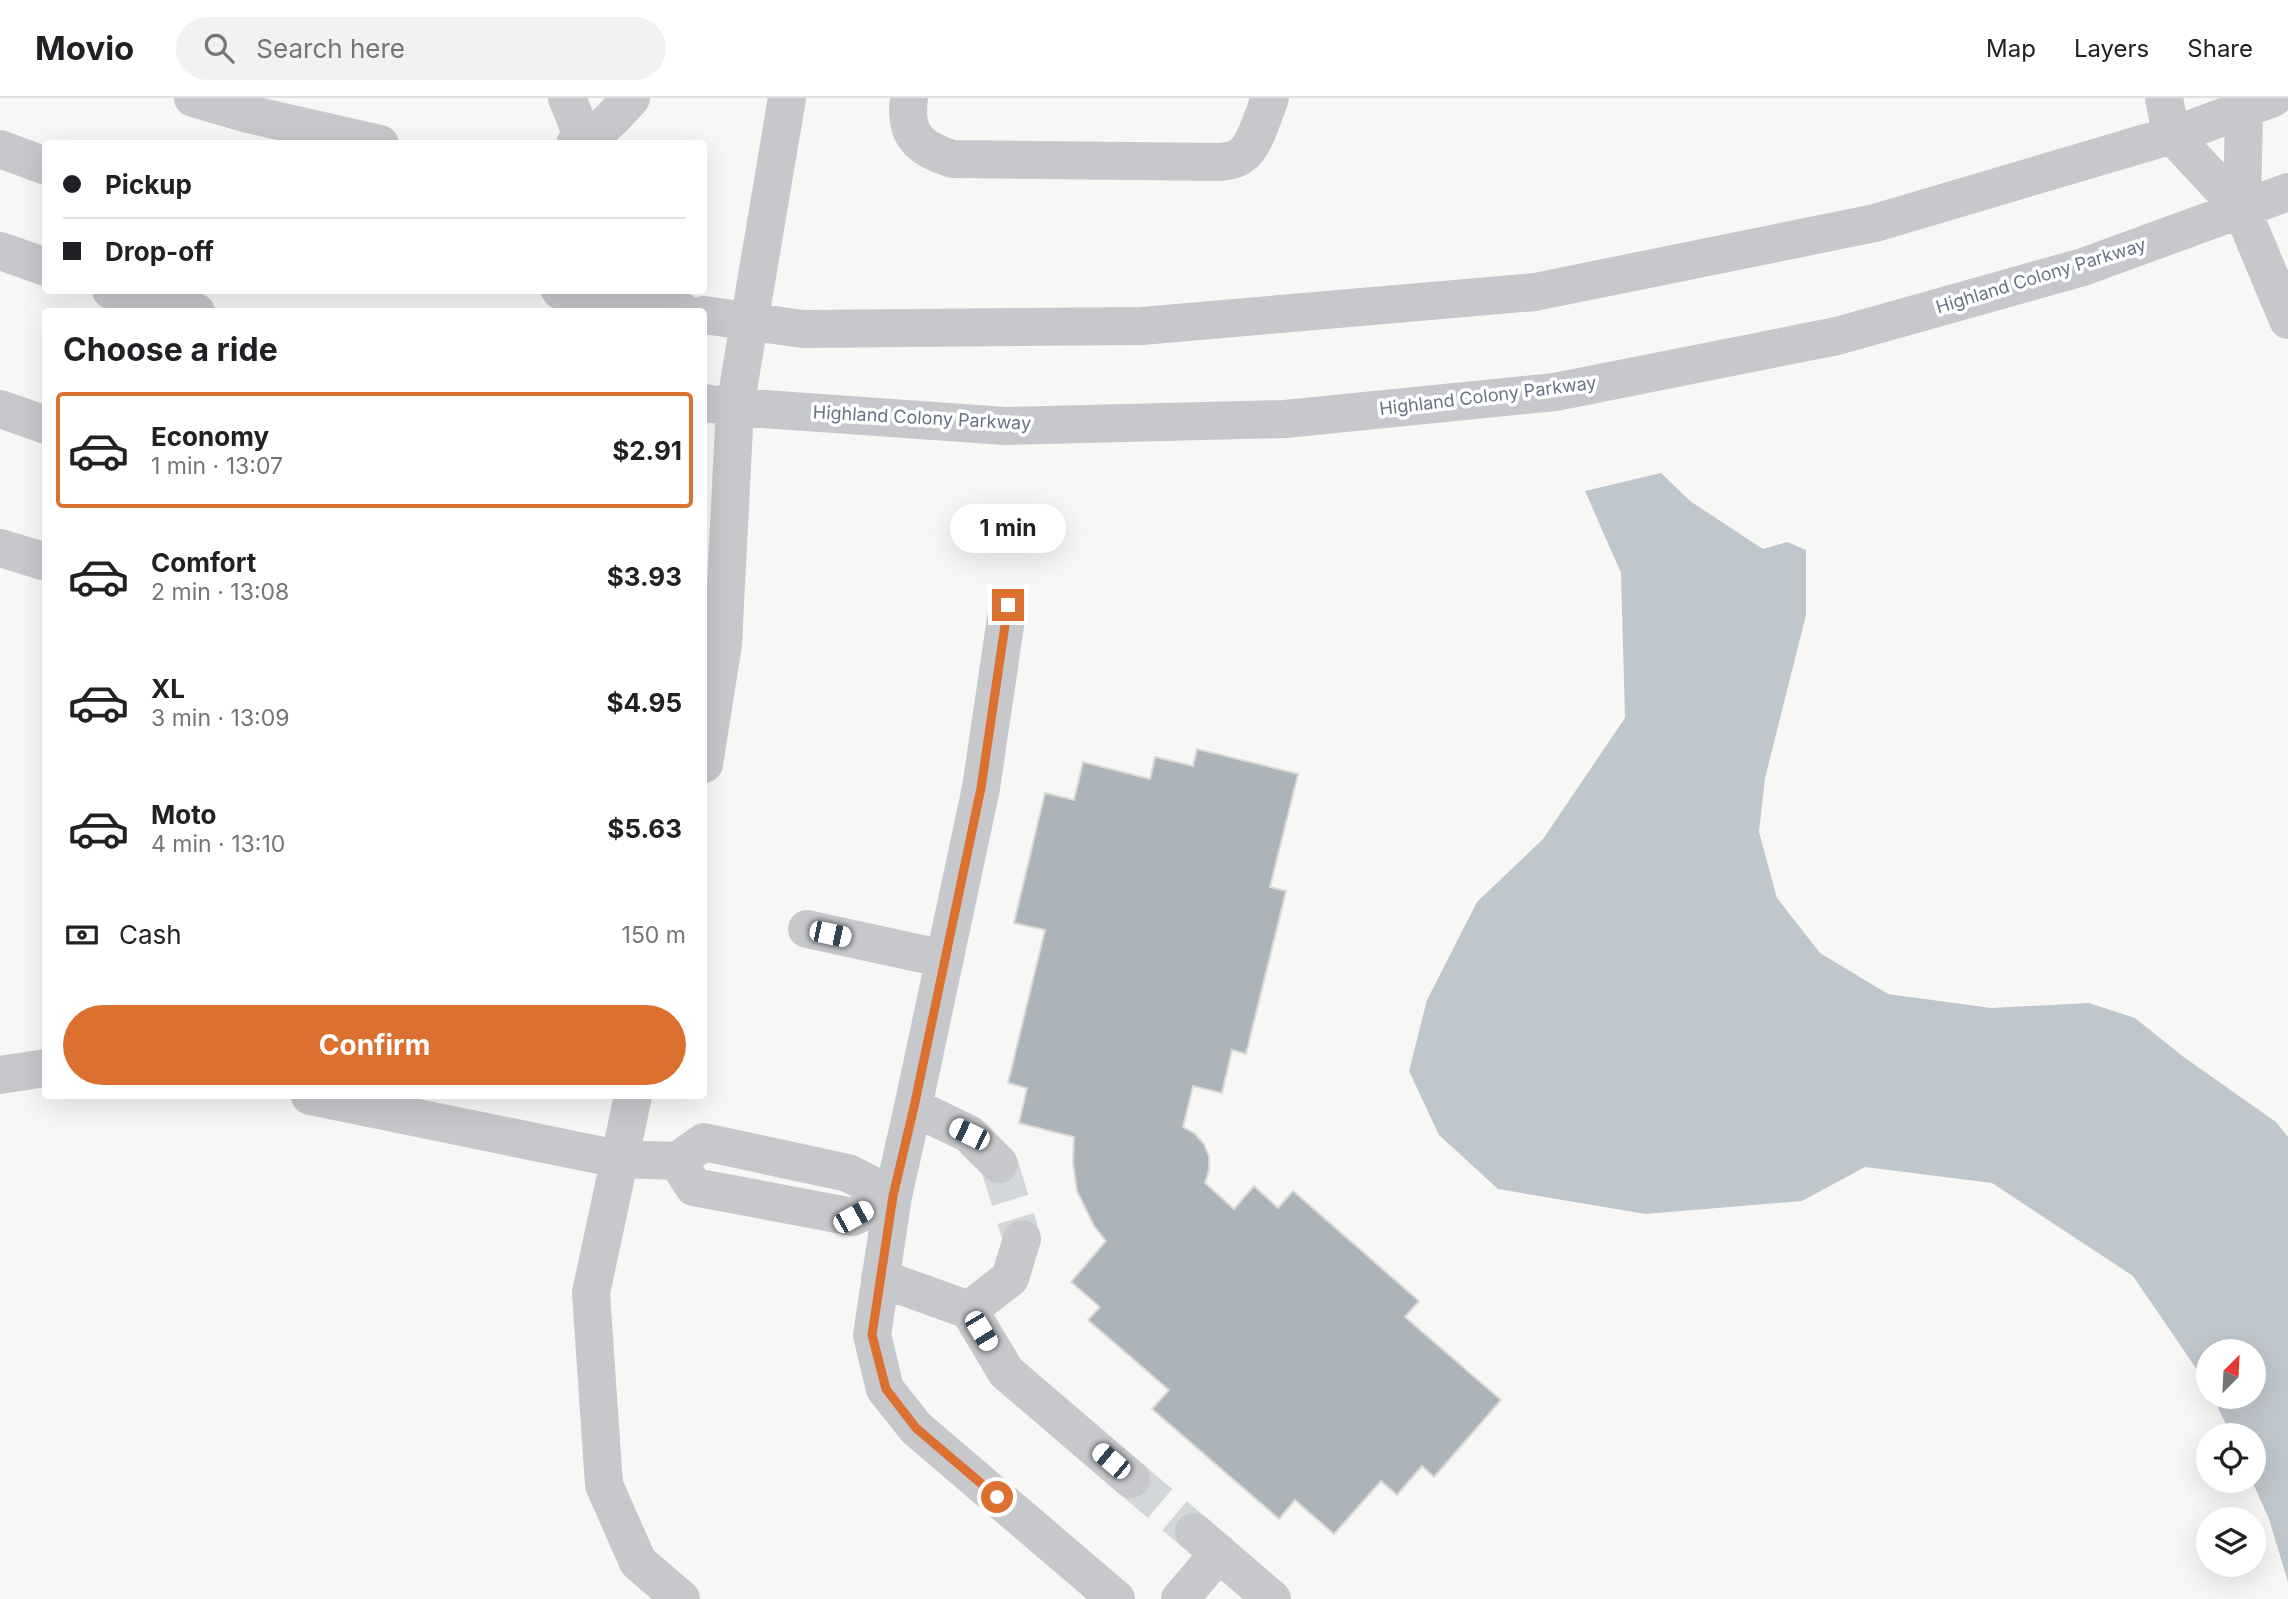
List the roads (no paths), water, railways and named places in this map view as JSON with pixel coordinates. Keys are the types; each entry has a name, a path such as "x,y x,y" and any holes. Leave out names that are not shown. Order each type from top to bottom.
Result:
{"street":[{"path":"193,98 248,114 362,140"},
{"path":"567,98 578,140"},
{"path":"582,140 612,120 631,98"},
{"path":"707,724 713,643 719,405 750,323 788,98"},
{"path":"909,98 909,128 919,143 934,154 953,159 1207,162 1234,160 1244,155 1270,98"},
{"path":"2168,116 2186,131 2252,102 2242,211"},
{"path":"707,316 803,329 1142,326 1535,292 1875,223 2168,116"},
{"path":"2168,116 2242,211 2288,320"},
{"path":"0,149 42,165"},
{"name":"Highland Colony Parkway","path":"719,405 1005,426 1285,419 1555,392 1837,336 2083,267 2288,192"},
{"path":"0,251 42,266"},
{"path":"126,294 181,308"},
{"path":"582,294 661,308"},
{"path":"0,409 42,424"},
{"path":"0,548 42,561"},
{"path":"1008,605 981,788 893,1196 872,1335 886,1389 916,1428 1099,1594"},
{"path":"807,929 945,959"},
{"path":"0,1076 42,1069"},
{"path":"325,1099 618,1159 677,1161 704,1142 848,1173 893,1196"},
{"path":"632,1099 591,1293 604,1485 638,1562 681,1599"},
{"path":"914,1107 969,1134 999,1164"},
{"path":"969,1310 1010,1278 1022,1239"},
{"path":"880,1278 969,1310 1006,1371 1131,1479"},
{"path":"1180,1599 1206,1543 1272,1599"}],"tunnel":[{"path":"999,1164 1022,1239"},
{"path":"1131,1479 1194,1532"}]}
